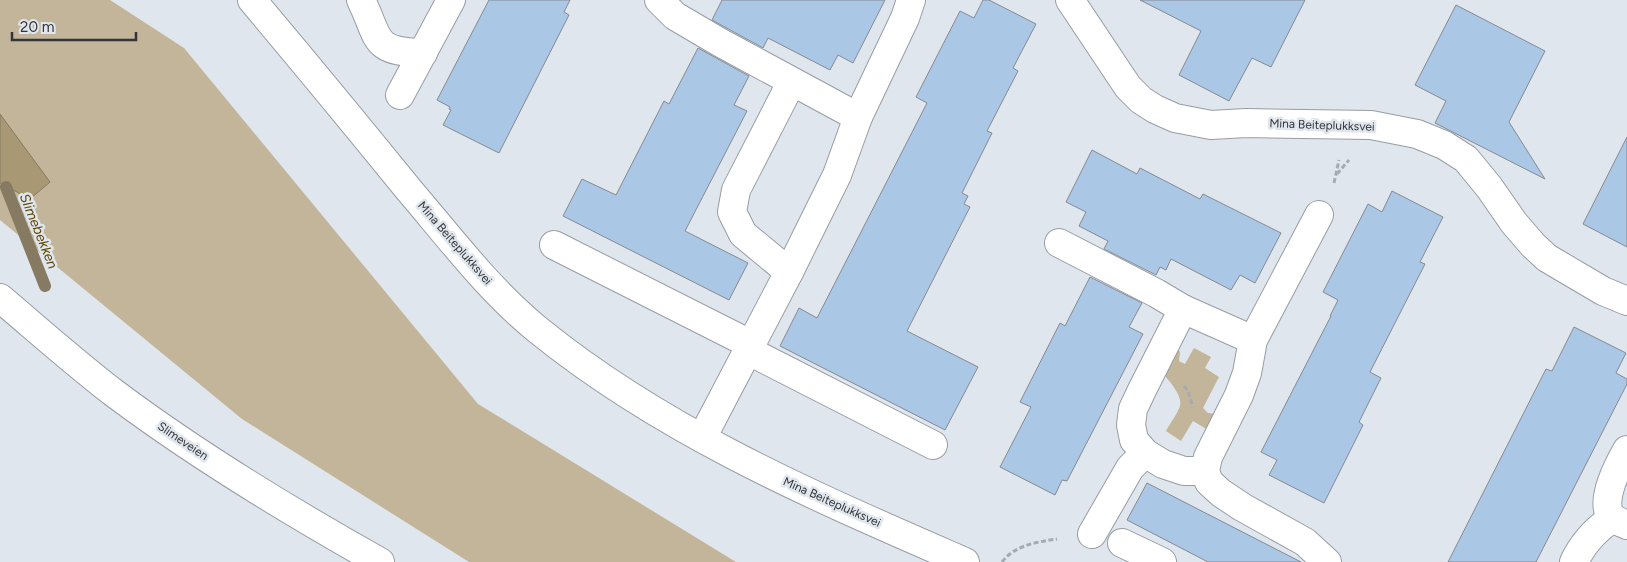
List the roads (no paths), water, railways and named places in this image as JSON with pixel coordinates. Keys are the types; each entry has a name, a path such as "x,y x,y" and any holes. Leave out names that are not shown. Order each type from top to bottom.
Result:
{"street":[{"name":"Mina Beiteplukksvei","path":"252,0 473,266 537,329 599,375 657,413 702,438 765,472 965,562"},
{"path":"361,0 378,40 394,51 423,54"},
{"path":"400,95 451,0"},
{"path":"659,0 676,16 858,117"},
{"path":"702,438 789,272 836,175 858,117 905,18 911,0"},
{"name":"Mina Beiteplukksvei","path":"1070,0 1128,87 1140,100 1155,109 1175,118 1211,125 1246,123 1339,124 1380,126 1417,134 1444,145 1466,159 1489,187 1514,223 1547,258 1602,291 1627,301"},
{"path":"789,272 744,234 732,212 736,190 792,82"},
{"path":"1319,215 1253,340 1247,373 1239,395 1208,457 1205,471 1209,482 1221,493 1242,507 1305,542 1327,562"},
{"path":"1059,243 1183,309 1253,340"},
{"path":"554,245 933,445"},
{"name":"Slimeveien","path":"0,298 114,393 174,436 308,522 380,562"},
{"path":"1183,309 1159,353 1133,409 1131,425 1134,440 1145,453 1163,464 1184,471 1205,471"},
{"path":"1574,562 1580,550 1598,527 1620,521 1608,509 1606,500 1627,450"},
{"path":"1092,534 1130,468 1145,453"},
{"path":"1122,543 1162,562"}],"waterway":[{"name":"Slimebekken","path":"6,187 45,286"}]}
